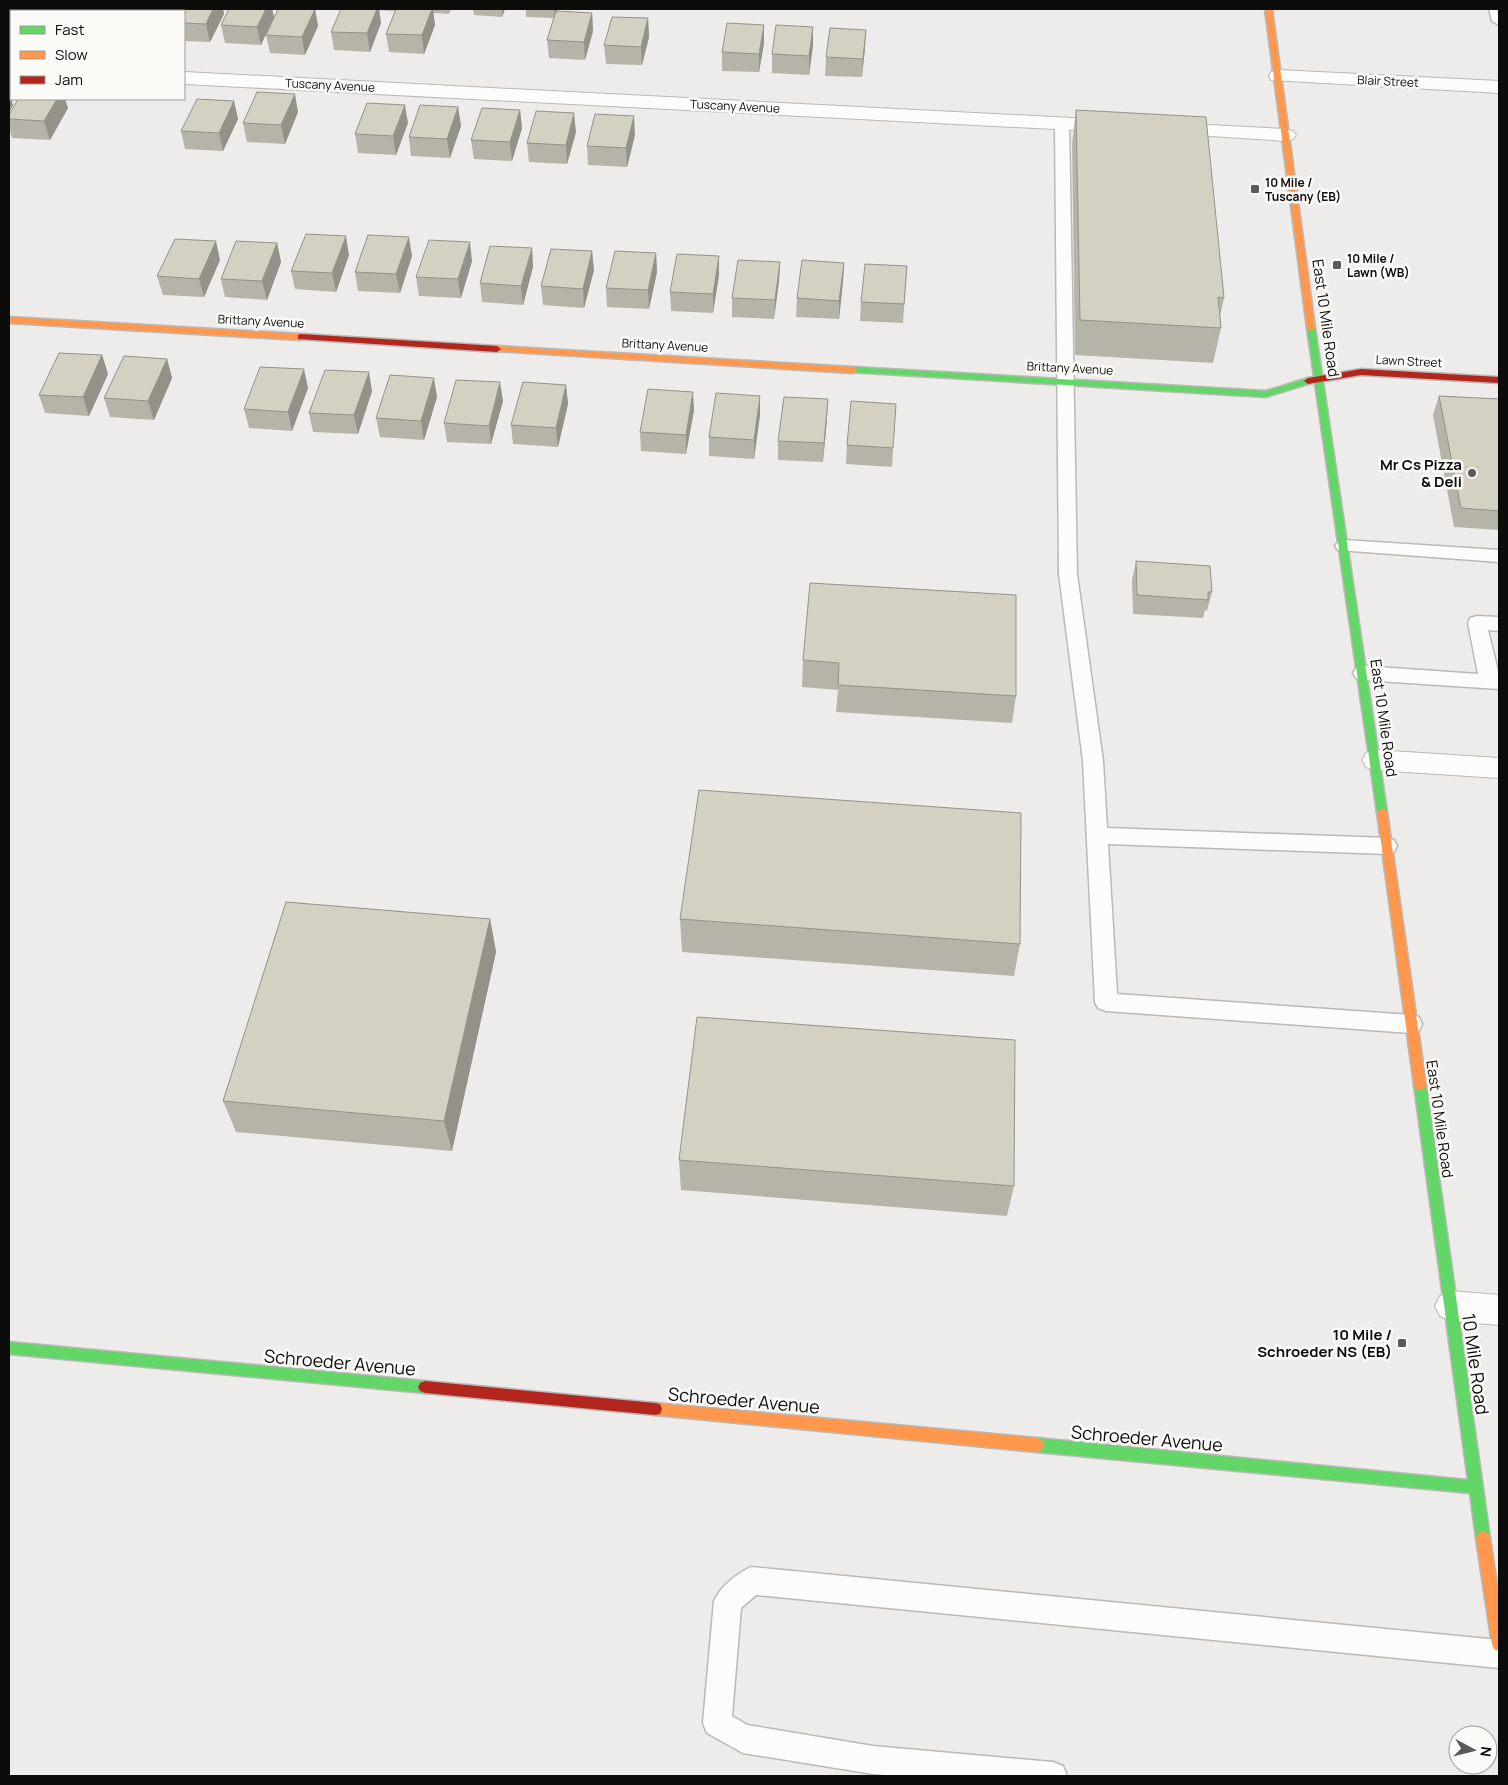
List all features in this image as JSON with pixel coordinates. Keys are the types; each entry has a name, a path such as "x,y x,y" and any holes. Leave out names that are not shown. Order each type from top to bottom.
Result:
{"street":[{"path":"1150,128 1286,135 1268,9"},
{"name":"Blair Street","path":"1278,76 1499,87"},
{"name":"Tuscany Avenue","path":"185,78 1130,127"},
{"name":"East 10 Mile Road","path":"1286,135 1318,378 1363,673 1450,1306"},
{"name":"Brittany Avenue","path":"9,320 1266,394 1318,378"},
{"name":"Lawn Street","path":"1318,378 1361,372 1499,380"},
{"path":"1375,760 1499,768"},
{"path":"1450,1306 1499,1310"},
{"name":"10 Mile Road","path":"1450,1306 1475,1487"},
{"name":"Schroeder Avenue","path":"9,1348 1475,1487"},
{"path":"1475,1487 1499,1644"}],"lane":[{"path":"1496,9 1499,22"},
{"path":"1062,124 1068,574 1093,761 1106,1002 1412,1024"},
{"path":"1344,546 1499,556"},
{"path":"1363,673 1494,681 1477,623 1499,624"},
{"path":"1098,836 1387,846"},
{"path":"1053,1776 872,1760 743,1739 717,1723 728,1601 752,1581 1499,1654"}],"building":[{"path":"16,9 52,9 52,10"},
{"path":"67,9 103,9 102,10"},
{"path":"121,9 157,9 156,10"},
{"path":"213,9 206,24 185,23 185,10 176,10"},
{"path":"229,9 266,9 257,27 221,25"},
{"path":"278,9 315,9 302,37 266,35"},
{"path":"341,9 377,9 367,33 331,32"},
{"path":"396,9 432,9 422,35 386,34"},
{"path":"556,11 592,13 584,42 547,40"},
{"path":"612,17 648,18 641,47 604,45"},
{"path":"727,23 764,25 759,54 722,52"},
{"path":"776,25 813,27 809,56 772,54"},
{"path":"830,28 866,30 863,59 826,57"},
{"path":"257,92 295,94 281,125 243,123"},
{"path":"197,99 234,101 219,133 181,131"},
{"path":"17,100 56,100 44,121 9,119 9,115"},
{"path":"367,103 405,105 393,136 355,134"},
{"path":"420,105 458,107 447,139 409,137"},
{"path":"482,108 520,110 510,142 471,140"},
{"path":"1076,110 1206,117 1224,298 1218,297 1221,328 1080,320"},
{"path":"536,111 574,113 566,145 527,143"},
{"path":"595,114 634,116 626,148 587,146"},
{"path":"306,234 346,236 332,273 291,271"},
{"path":"368,235 409,237 396,274 355,272"},
{"path":"175,239 216,241 199,279 157,276"},
{"path":"429,240 470,242 458,279 416,277"},
{"path":"236,241 277,243 262,281 221,279"},
{"path":"490,246 532,248 521,286 480,283"},
{"path":"551,249 592,251 583,289 541,286"},
{"path":"615,251 656,253 648,290 606,288"},
{"path":"677,254 719,256 713,294 670,292"},
{"path":"738,260 780,262 775,300 732,298"},
{"path":"802,260 844,263 839,301 797,298"},
{"path":"865,264 907,266 904,304 861,302"},
{"path":"59,353 102,355 83,397 39,395"},
{"path":"124,356 167,359 148,401 104,398"},
{"path":"260,367 304,369 288,412 244,409"},
{"path":"325,370 369,372 354,415 309,413"},
{"path":"390,375 434,378 421,421 376,418"},
{"path":"456,380 500,382 489,426 444,423"},
{"path":"523,382 566,385 556,428 511,425"},
{"path":"648,389 693,392 686,435 640,432"},
{"path":"716,393 760,396 754,440 709,437"},
{"name":"Mr Cs Pizza & Deli","path":"1439,396 1499,399 1499,511 1461,508"},
{"path":"784,397 828,399 824,443 778,441"},
{"path":"851,401 896,404 893,448 847,445"},
{"path":"1136,561 1210,566 1212,592 1208,592 1208,600 1137,595"},
{"path":"810,583 1016,595 1016,696 838,685 839,663 803,660"},
{"path":"699,790 1021,813 1020,944 680,919"},
{"path":"286,902 490,919 444,1121 223,1101"},
{"path":"697,1017 1015,1040 1014,1186 679,1160"}],"traffic: fast":[{"path":"1311,328 1382,812"},
{"path":"853,370 1266,394 1308,381"},
{"path":"1420,1085 1483,1538"},
{"path":"9,1348 425,1387"},
{"path":"1037,1445 1475,1487"}],"traffic: slow":[{"path":"1268,9 1311,328"},
{"path":"9,320 301,337"},
{"path":"497,349 853,370"},
{"path":"1382,812 1420,1085"},
{"path":"655,1409 1037,1445"},
{"path":"1483,1538 1499,1644"}],"traffic: jam":[{"path":"301,337 497,349"},
{"path":"1308,381 1361,372 1499,380"},
{"path":"425,1387 655,1409"}],"place":[{"name":"10 Mile / Tuscany (EB)","path":"1255,189"},
{"name":"10 Mile / Lawn (WB)","path":"1337,265"},
{"name":"Mr Cs Pizza & Deli","path":"1472,473"},
{"name":"10 Mile / Schroeder NS (EB)","path":"1402,1343"}]}
